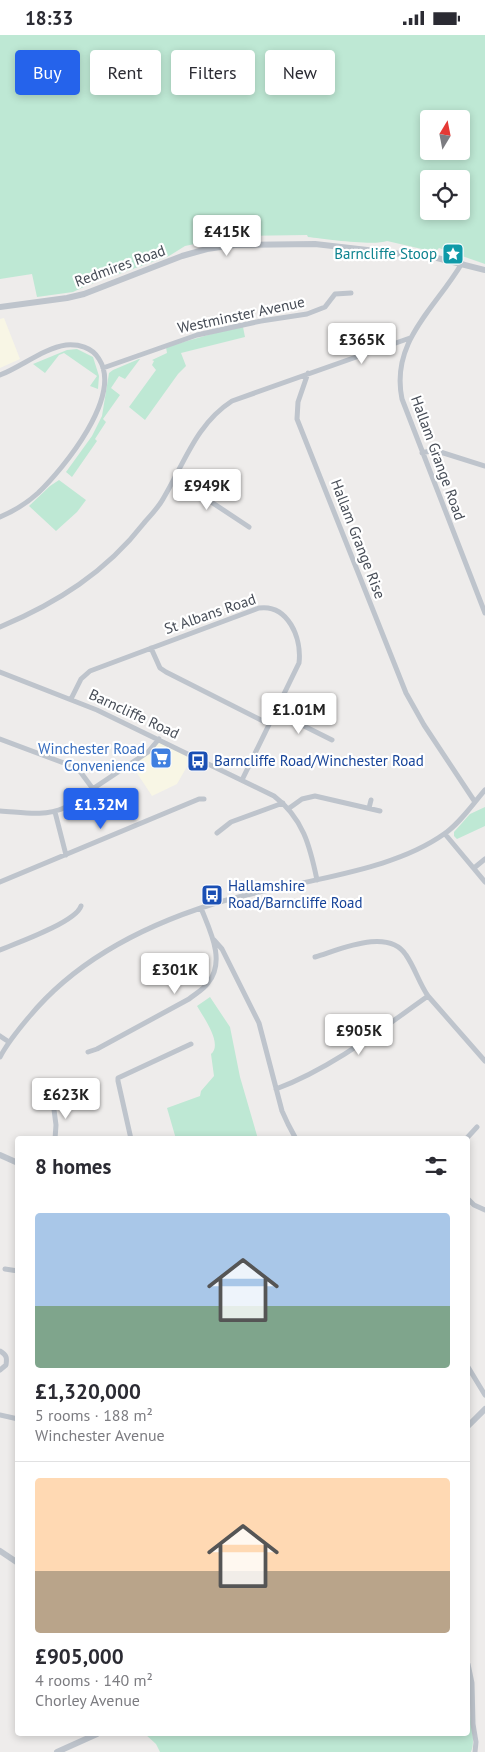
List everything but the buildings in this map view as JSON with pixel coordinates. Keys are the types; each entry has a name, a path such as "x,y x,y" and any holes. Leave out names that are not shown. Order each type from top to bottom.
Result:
{"street":[{"name":"Redmires Road","path":"0,307 67,299 182,257 207,249 234,245 315,244 398,253 462,263 485,270"},
{"name":"Hallam Grange Road","path":"462,263 410,338 402,359 400,390 422,453 485,613"},
{"name":"Westminster Avenue","path":"103,368 197,335 261,321 307,314 325,307 334,294 351,293"},
{"path":"0,627 40,609 67,594 104,566 135,535 163,499 195,437 222,407 232,401 308,373 410,338"},
{"path":"0,375 66,345 87,348 97,356 103,368 104,376 96,415 79,444 39,492 17,509 0,517"},
{"name":"Hallam Grange Rise","path":"308,373 298,402 297,419 406,693 424,725 475,802"},
{"path":"422,453 434,450 485,466"},
{"path":"175,478 249,527"},
{"name":"St Albans Road","path":"71,699 85,675 259,608 266,607 279,611 290,623 295,635 300,657 299,663 242,780"},
{"path":"151,648 160,668 166,672 269,724"},
{"name":"Barncliffe Road","path":"0,672 71,699 159,739 274,796 288,809 308,841 317,880"},
{"path":"276,712 332,740"},
{"path":"0,739 72,766 79,771 93,789"},
{"path":"0,811 36,813 55,812 64,808 148,752 159,739"},
{"path":"0,1057 9,1042 58,985 89,961 142,931 201,908 241,896 366,869 419,848 445,834 460,820 485,790"},
{"path":"288,809 302,799 314,796 380,811"},
{"path":"0,883 199,799 204,799"},
{"path":"369,808 371,800"},
{"path":"217,833 231,822 283,803"},
{"path":"55,812 66,855"},
{"path":"445,834 485,882"},
{"path":"474,868 485,859"},
{"path":"0,950 56,926 79,911 81,906"},
{"path":"88,1052 97,1049 189,999 203,989 210,981 214,973 216,954 214,940 201,908"},
{"path":"214,940 218,944 259,1023 276,1089 288,1125 294,1136"},
{"path":"315,957 368,942 382,941 402,949 428,996 485,1061"},
{"path":"216,954 225,957"},
{"path":"276,1089 293,1083 330,1063 428,996"},
{"path":"0,1036 9,1042"},
{"path":"130,1136 118,1078 191,1044"},
{"path":"53,1102 56,1125 54,1136"},
{"path":"469,1136 477,1127"},
{"path":"0,1155 15,1162"},
{"path":"470,1201 485,1210"},
{"path":"5,1269 15,1271"},
{"path":"0,1351 5,1354 7,1359 6,1365 0,1370"},
{"path":"470,1370 485,1395"},
{"path":"470,1424 485,1409"},
{"path":"0,1415 15,1418"},
{"path":"0,1551 15,1561"},
{"path":"470,1674 476,1742 475,1752"},
{"path":"57,1752 93,1736"}],"shaded area":[{"path":"4,318 20,359 0,368 0,319"},
{"path":"159,739 193,756 177,784 152,796 131,764"}],"green space":[{"path":"0,35 485,35 485,264 439,248 435,252 387,241 372,243 349,242 308,237 307,235 233,236 185,246 169,256 73,292 37,297 32,274 0,279"},
{"path":"243,327 245,337 181,353 186,366 178,374 145,420 129,407 156,370 152,365 154,361 152,360 167,353 166,347"},
{"path":"77,349 93,357 99,376 98,389 90,386 97,376 64,353 59,355 45,373 33,364 67,350"},
{"path":"139,359 125,379 119,376 111,388 120,395 103,419 106,422 95,439 97,441 72,477 66,472 92,436 102,416 109,373"},
{"path":"59,480 86,500 77,512 56,531 29,506"},
{"path":"485,807 485,826 457,839 454,836 454,832 470,814"},
{"path":"210,997 230,1027 240,1077 257,1136 175,1136 167,1108 200,1096 201,1091 214,1076 211,1054 214,1050 214,1038 197,1006"},
{"path":"470,1712 473,1740 471,1752 160,1752 156,1744 147,1736 470,1736"}],"place":[{"name":"Barncliffe Stoop","path":"453,254"},
{"name":"Winchester Road Convenience","path":"161,758"},
{"name":"Barncliffe Road/Winchester Road","path":"198,761"},
{"name":"Hallamshire Road/Barncliffe Road","path":"212,895"}]}
